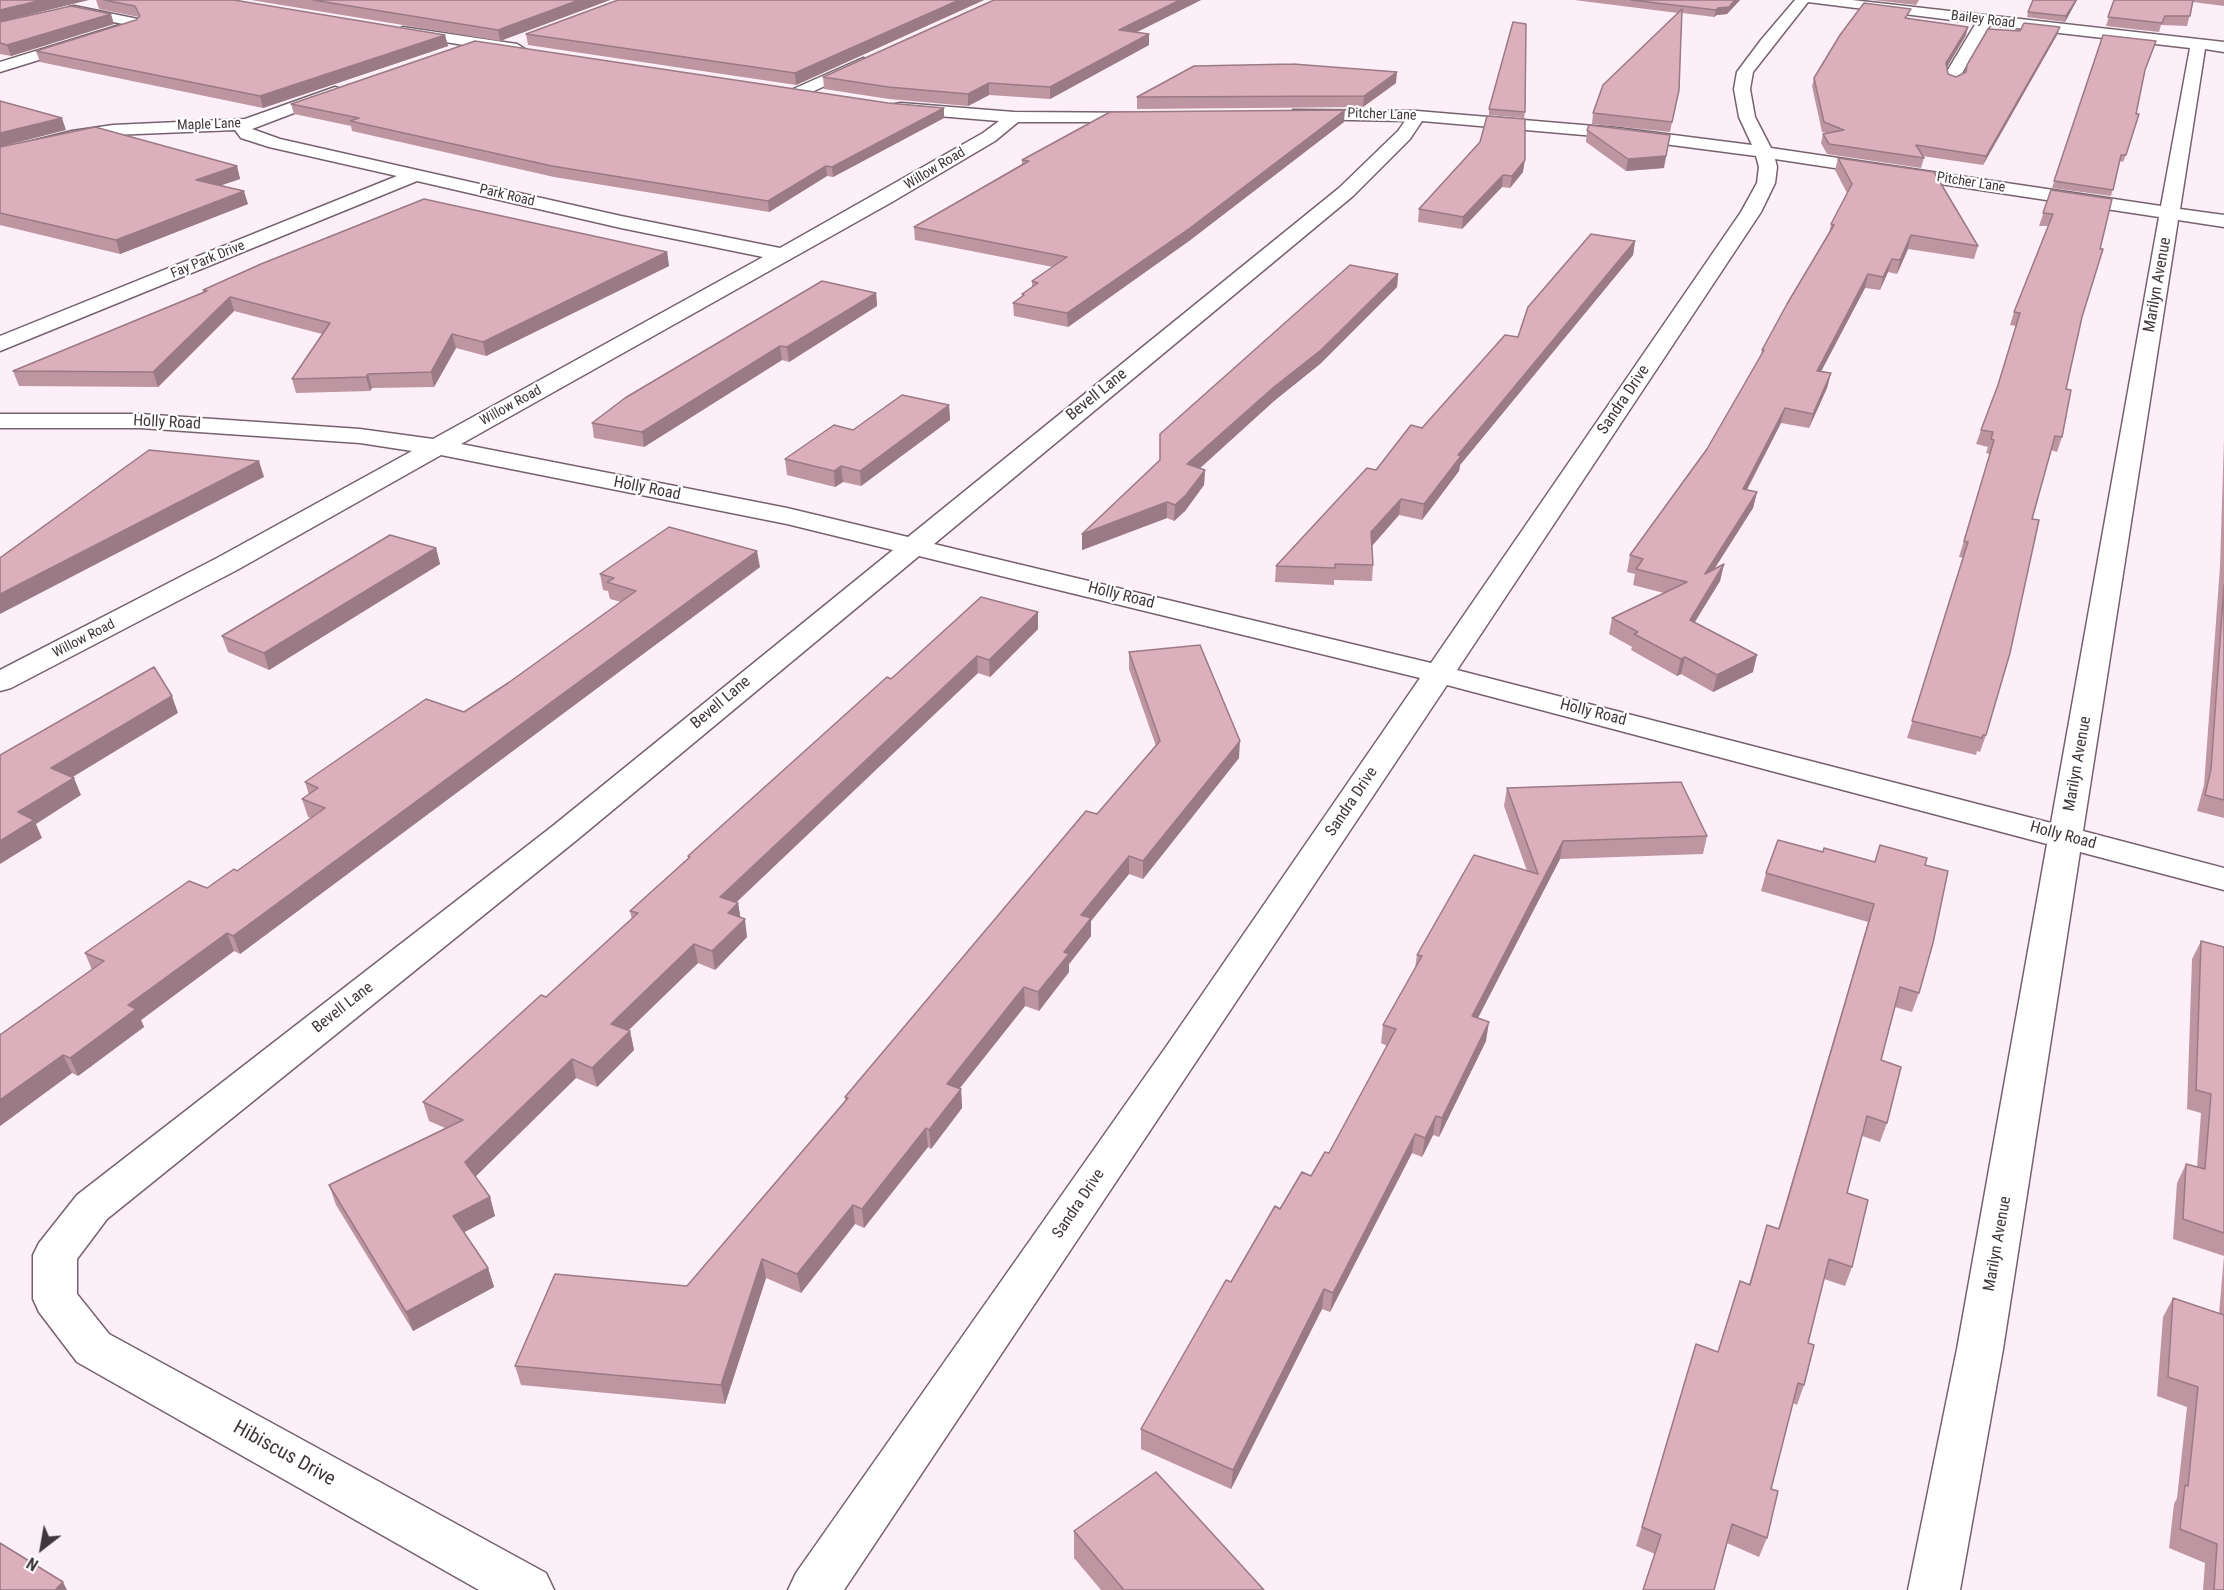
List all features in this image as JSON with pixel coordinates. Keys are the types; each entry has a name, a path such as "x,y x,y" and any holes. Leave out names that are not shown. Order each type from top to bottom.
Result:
{"street":[{"name":"Sandra Drive","path":"814,1590 1751,212 1766,183 1768,167 1764,152 1748,117 1742,89 1745,72 1766,43 1803,0"},
{"name":"Bailey Road","path":"1814,0 2211,46"},
{"path":"1966,18 1976,0"},
{"path":"56,13 101,3"},
{"path":"0,69 134,26 133,22 74,10"},
{"path":"1954,79 1954,73 1985,20"},
{"path":"385,28 502,47 533,44"},
{"path":"444,54 478,43"},
{"name":"Marilyn Avenue","path":"1934,1590 1980,1349 2170,213 2211,46"},
{"path":"831,98 791,92 872,59"},
{"path":"0,69 6,73 0,78"},
{"name":"Maple Lane","path":"0,154 72,136 113,129 247,124 354,86"},
{"path":"889,106 1014,117 1165,117"},
{"name":"Pitcher Lane","path":"1280,114 1417,116 1566,127 1764,152 2224,221"},
{"name":"Bevell Lane","path":"55,1299 55,1255 92,1207 566,832 1346,192 1404,135 1417,116"},
{"name":"Willow Road","path":"0,682 227,564 885,198 989,137 1014,117"},
{"name":"Park Road","path":"247,124 243,129 247,134 275,143 621,222 782,255"},
{"name":"Fay Park Drive","path":"0,345 416,175"},
{"name":"Holly Road","path":"0,420 140,421 360,436 437,447 787,516 1439,674 2224,879"},
{"name":"Hibiscus Drive","path":"55,1299 93,1348 528,1590"}],"building":[{"path":"0,0 42,0 0,10"},
{"path":"104,0 234,0 445,35 260,96 36,51 136,20 140,16 135,6"},
{"path":"313,0 579,0 498,30"},
{"path":"618,0 959,0 795,73 526,34"},
{"path":"994,0 1180,0 1119,30 1149,34 1050,87 989,83 968,94 888,87 823,77"},
{"path":"1631,0 1735,0 1729,7 1716,10"},
{"path":"2033,0 2076,0 2066,16 2028,12"},
{"path":"2114,0 2193,0 2190,16 2165,16 2162,23 2108,17"},
{"path":"1864,3 1911,9 1905,18 1968,27 1946,63 1948,74 1956,77 1966,72 1967,65 1988,29 2020,31 2024,23 2060,27 1986,156 1916,145 1924,158 1829,144 1823,134 1844,130 1824,122 1814,78 1840,35"},
{"path":"71,6 111,14 7,45 0,43 0,22"},
{"path":"1682,9 1679,90 1672,122 1593,113 1603,85"},
{"path":"1513,22 1526,24 1525,112 1489,109"},
{"path":"2103,35 2156,41 2145,70 2136,114 2139,114 2126,155 2121,155 2113,190 2054,181"},
{"path":"475,41 888,103 944,108 832,167 826,166 768,201 552,166 350,121 359,118 291,104"},
{"path":"1293,64 1397,72 1364,96 1137,97 1194,66"},
{"path":"0,101 62,118 0,133"},
{"path":"1345,110 1190,228 1067,313 1013,303 1038,283 1032,281 1067,257 914,227 1029,161 1022,160 1110,112"},
{"path":"1487,116 1525,119 1525,160 1512,176 1503,175 1463,217 1419,209 1480,142"},
{"path":"1589,125 1670,135 1666,156 1628,159 1587,130"},
{"path":"95,127 237,166 196,180 244,191 116,240 0,213 0,147"},
{"path":"1838,158 1934,172 1978,246 1911,235 1900,260 1892,259 1883,277 1868,274 1817,371 1831,373 1813,414 1785,408 1743,489 1757,492 1705,574 1724,564 1690,620 1757,655 1717,675 1685,657 1681,659 1634,634 1638,632 1612,618 1687,582 1636,569 1643,559 1630,555 1707,449 1764,350 1762,350 1787,304 1834,225 1831,224 1852,184"},
{"path":"2051,190 2112,199 2100,249 2103,249 2082,317 2066,389 2071,390 2062,437 2055,436 2032,519 2039,520 2010,653 1986,735 1982,738 1912,721 1968,542 1964,541 1994,440 1991,439 1993,432 1981,430 1998,385 2020,313 2014,312 2053,214 2043,213"},
{"path":"424,199 667,252 483,342 452,334 431,372 292,379 330,323 230,297 153,372 13,371 207,291 203,290 261,264"},
{"path":"1591,234 1635,241 1458,455 1461,456 1424,504 1401,499 1371,532 1373,565 1335,564 1335,568 1276,566 1367,468 1376,470 1411,425 1422,428 1505,335 1518,337 1528,307"},
{"path":"1350,265 1398,274 1321,350 1274,387 1187,464 1205,470 1186,495 1175,505 1167,502 1082,534 1160,460 1160,434"},
{"path":"822,281 876,293 787,347 780,346 642,432 592,423 625,398"},
{"path":"902,395 949,405 860,471 841,466 834,471 785,459 834,425 853,430"},
{"path":"149,450 259,461 0,594 0,558"},
{"path":"669,527 757,551 233,936 227,933 128,1005 136,1009 70,1058 63,1055 0,1100 0,1035 104,961 85,953 189,881 207,888 234,869 237,871 325,808 302,799 318,788 305,782 426,699 464,712 636,591 607,582 614,578 600,574"},
{"path":"390,535 436,548 264,653 222,636"},
{"path":"2224,585 2224,800 2205,795 2211,769"},
{"path":"981,597 1038,612 989,660 977,656 720,897 738,903 728,913 745,919 712,951 694,944 611,1024 630,1031 592,1068 572,1059 465,1162 490,1197 453,1216 488,1268 406,1312 329,1185 463,1120 423,1102 541,995 546,997 638,913 630,911 690,857 688,856 887,677 891,679"},
{"path":"1200,645 1240,741 1143,861 1129,856 1081,915 1091,918 1064,952 1069,954 1038,992 1024,987 947,1084 961,1089 929,1130 926,1128 862,1209 853,1205 797,1274 762,1259 721,1385 515,1366 555,1274 687,1286 848,1098 845,1097 1086,811 1097,814 1160,741 1129,652"},
{"path":"154,667 172,696 51,768 74,778 18,812 34,820 0,841 0,755"},
{"path":"1681,782 1707,836 1563,841 1472,1016 1489,1022 1442,1118 1436,1116 1425,1138 1415,1134 1333,1293 1324,1289 1233,1470 1141,1429 1226,1280 1231,1282 1275,1206 1280,1209 1302,1172 1311,1176 1325,1152 1329,1153 1396,1029 1383,1025 1422,956 1417,955 1474,855 1538,874 1507,788"},
{"path":"1778,840 1823,852 1824,848 1875,862 1880,845 1927,858 1925,865 1948,871 1933,943 1919,993 1900,987 1881,1060 1901,1067 1887,1123 1867,1116 1847,1193 1868,1200 1852,1267 1829,1259 1808,1343 1814,1345 1804,1385 1798,1383 1771,1489 1778,1491 1767,1538 1732,1524 1714,1590 1643,1590 1661,1535 1642,1527 1696,1344 1718,1352 1740,1281 1750,1285 1767,1225 1779,1229 1874,904 1766,873"},
{"path":"2201,941 2224,947 2224,1233 2183,1219 2186,1164 2205,1169 2211,1094 2196,1090"},
{"path":"2173,1298 2224,1315 2224,1590 2214,1590 2217,1544 2180,1529 2185,1485 2188,1486 2198,1387 2168,1377"},
{"path":"1156,1472 1264,1590 1124,1590 1074,1531"},
{"path":"0,1543 63,1582 56,1589 58,1590 0,1590"}]}
